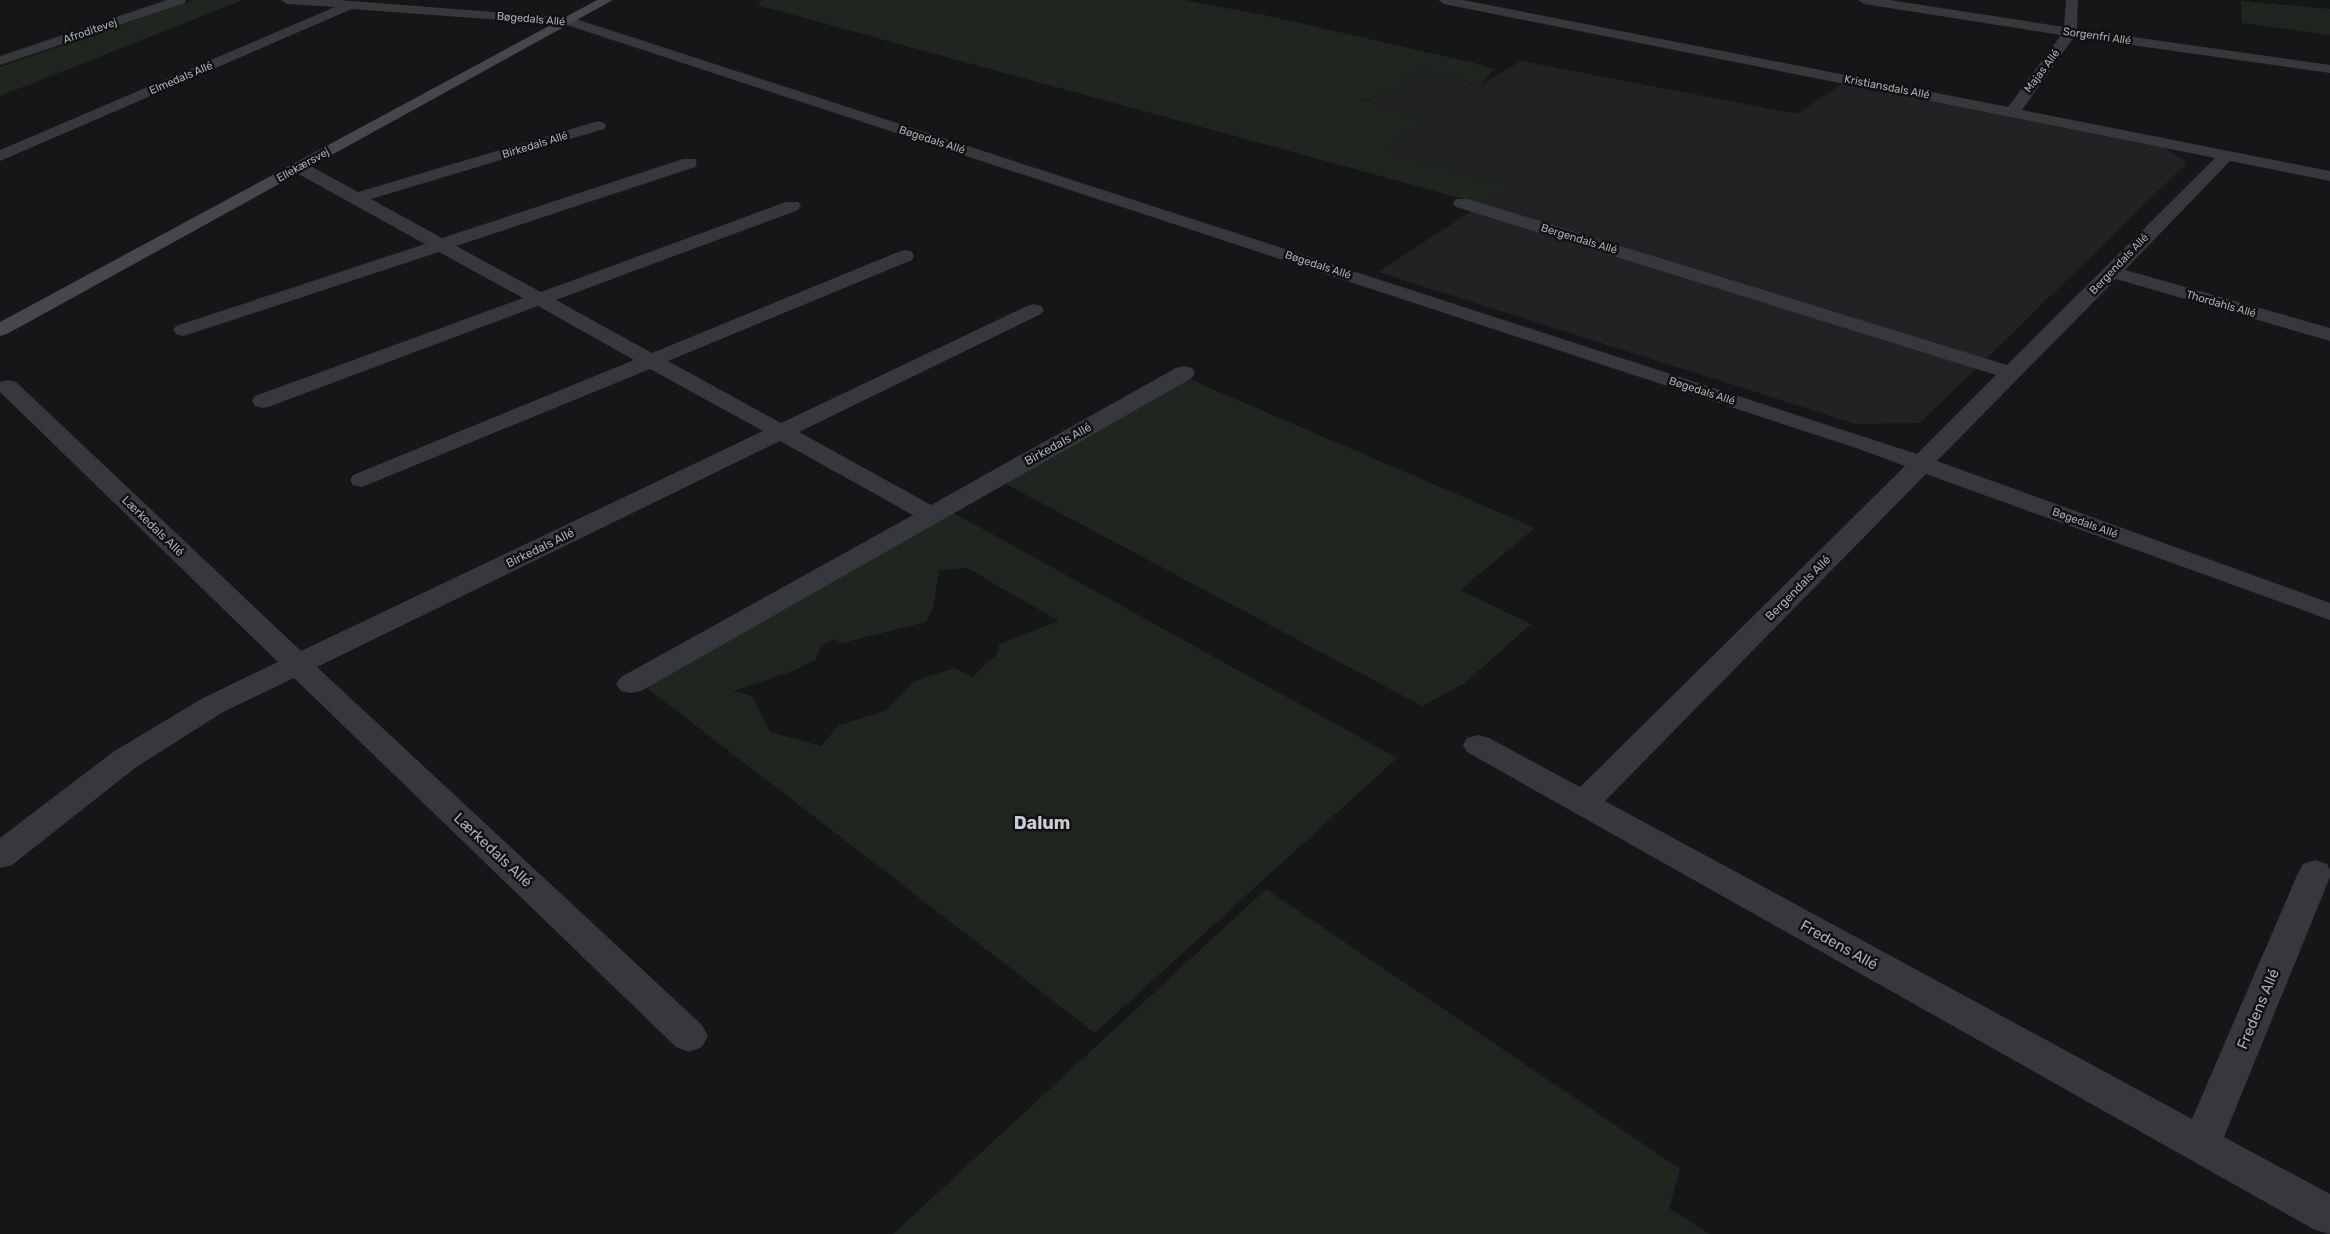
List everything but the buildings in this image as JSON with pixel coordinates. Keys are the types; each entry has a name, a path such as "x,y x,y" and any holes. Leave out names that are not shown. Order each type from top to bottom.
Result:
{"street":[{"name":"Afroditevej","path":"0,61 180,0"},
{"name":"Bøgedals Allé","path":"287,0 356,3 568,21 1923,463 2330,612"},
{"name":"Ellekærsvej","path":"0,330 607,0"},
{"name":"Kristiansdals Allé","path":"1444,0 2330,176"},
{"name":"Sorgenfri Allé","path":"1864,0 2330,69"},
{"path":"2070,32 2072,0"},
{"name":"Elmedals Allé","path":"0,156 356,3"},
{"name":"Majas Allé","path":"2013,112 2070,32"},
{"name":"Birkedals Allé","path":"357,198 598,126"},
{"name":"Bergendals Allé","path":"1584,803 2221,162 2225,154"},
{"path":"183,330 689,163"},
{"path":"299,167 932,515"},
{"name":"Bergendals Allé","path":"1462,204 2012,373"},
{"path":"263,401 792,206"},
{"path":"362,480 651,359 906,256"},
{"name":"Thordahls Allé","path":"2111,272 2330,335"},
{"name":"Birkedals Allé","path":"297,664 1034,310"},
{"name":"Birkedals Allé","path":"631,684 1184,373"},
{"name":"Lærkedals Allé","path":"8,387 689,1036"},
{"path":"0,856 124,760 213,705 297,664"},
{"name":"Fredens Allé","path":"1478,745 2330,1216"},
{"name":"Fredens Allé","path":"2201,1145 2315,873"}],"shaded area":[{"path":"194,0 243,0 0,96 0,67"},
{"path":"764,0 1185,0 1273,17 1474,63 1495,69 1480,85 1422,69 1400,78 1415,82 1364,100 1427,122 1381,149 1513,188 1482,204 757,5"},
{"path":"2241,1 2330,9 2330,35 2242,23"},
{"path":"1521,61 1797,114 1842,84 2165,148 2187,163 1920,423 1856,424 1378,272 1482,204 1380,149 1426,122 1364,100 1413,82 1399,78 1422,69 1480,85"},
{"path":"1189,379 1535,528 1460,590 1531,624 1465,683 1422,706 1004,483"},
{"path":"952,512 1397,758 1095,1033 643,685","holes":["967,568 1059,621 999,644 998,653 972,677 955,668 914,681 885,711 839,725 821,746 770,732 752,696 734,691 790,672 815,660 821,646 833,639 842,643 926,622 933,608 939,570"]},
{"path":"1266,889 1680,1169 1669,1208 1710,1234 893,1234"}],"district":[{"name":"Dalum","path":"1042,823"}]}
